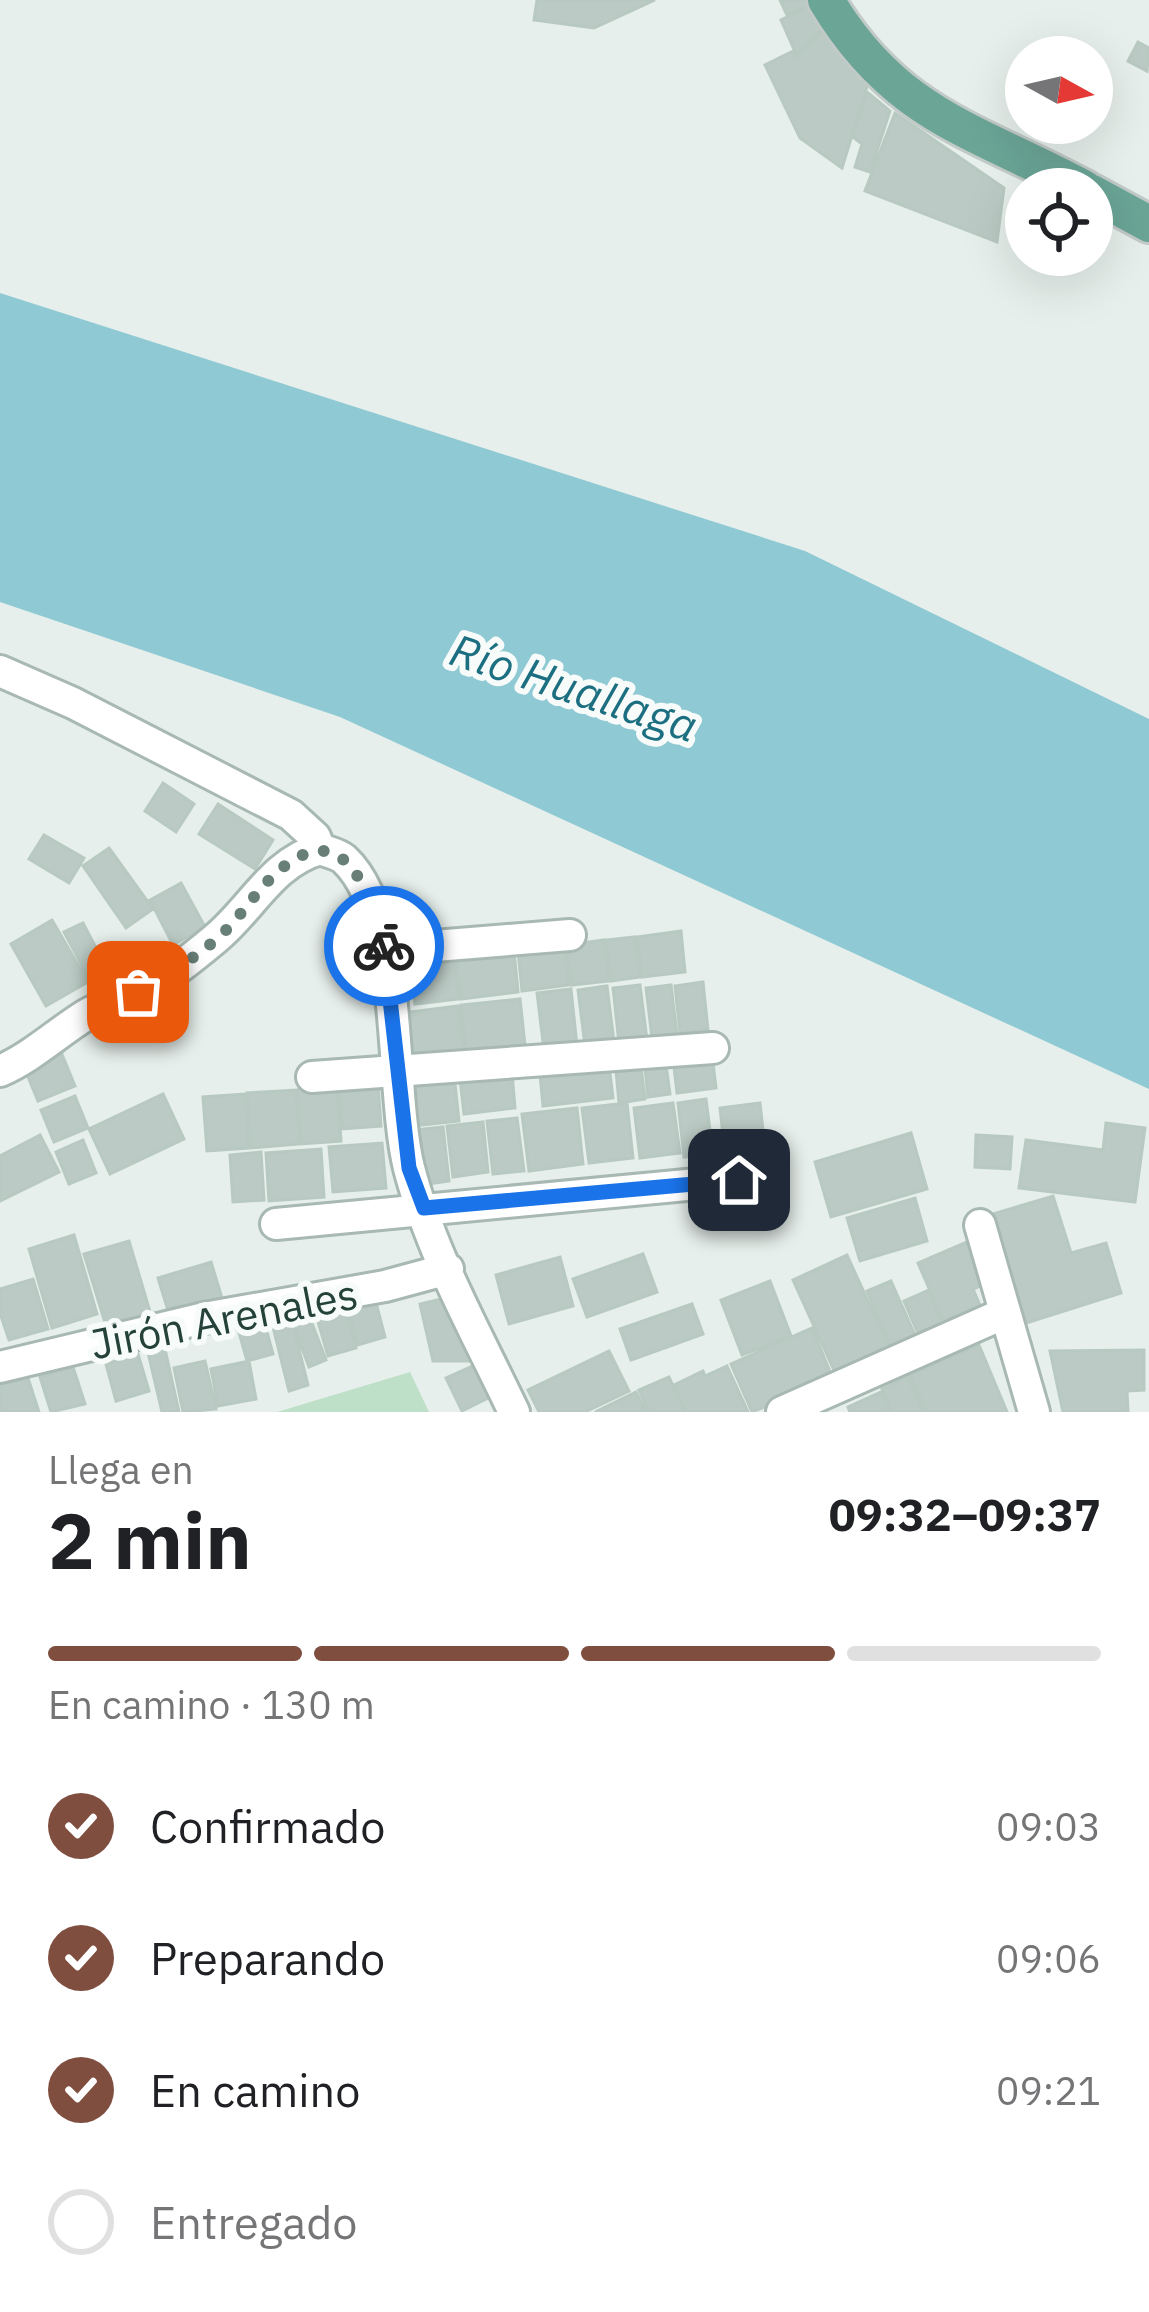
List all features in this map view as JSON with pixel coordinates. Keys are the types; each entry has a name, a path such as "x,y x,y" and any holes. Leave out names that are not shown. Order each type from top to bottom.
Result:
{"main road":[{"path":"826,0 882,74 915,103 959,129 1046,168"},
{"path":"1113,204 1149,224"}],"street":[{"path":"0,671 73,703 291,815 320,849"},
{"path":"0,1071 90,1012 138,992 179,967 221,935 284,866 301,854 320,849 342,857 375,911 385,950 409,1168 448,1269 514,1412"},
{"path":"385,950 571,935"},
{"path":"312,1078 713,1048"},
{"path":"276,1224 739,1180"},
{"path":"980,1225 1034,1412"},
{"name":"Jirón Arenales","path":"0,1367 203,1318 385,1286 448,1269"},
{"path":"782,1412 1005,1312"}],"green space":[{"path":"410,1372 429,1412 277,1412"}],"water":[{"name":"Río Huallaga","path":"0,293 805,551 1149,719 1149,1089 340,717 0,602"}],"building":[{"path":"537,0 655,0 594,28 534,20"},
{"path":"780,0 818,0 819,1 787,15"},
{"path":"812,5 823,28 796,54 781,20"},
{"path":"823,32 868,83 842,168 800,138 765,65 793,51 795,57"},
{"path":"1138,42 1149,48 1147,71 1128,61"},
{"path":"867,92 890,111 870,172 855,167 862,144 853,137"},
{"path":"895,113 1004,188 997,242 865,191"},
{"path":"163,783 194,804 176,832 145,811"},
{"path":"218,804 273,840 255,869 199,834"},
{"path":"44,835 84,858 69,883 29,859"},
{"path":"109,848 153,909 126,928 83,866"},
{"path":"181,883 205,927 173,945 150,900"},
{"path":"52,920 88,982 46,1006 11,944"},
{"path":"83,923 105,965 87,975 64,932"},
{"path":"681,931 685,972 642,977 637,937"},
{"path":"635,937 640,977 611,981 606,940"},
{"path":"604,940 609,981 572,985 567,945"},
{"path":"564,945 569,985 522,991 518,951"},
{"path":"514,951 518,992 461,999 456,958"},
{"path":"454,959 459,999 415,1004 410,964"},
{"path":"703,982 708,1030 680,1033 675,986"},
{"path":"640,985 647,1040 619,1043 613,988"},
{"path":"671,985 677,1035 652,1038 646,988"},
{"path":"607,986 614,1042 585,1046 578,990"},
{"path":"571,989 577,1046 544,1050 537,993"},
{"path":"520,999 525,1045 466,1053 461,1005"},
{"path":"458,1006 464,1053 407,1059 402,1013"},
{"path":"61,1052 75,1086 38,1101 24,1067"},
{"path":"713,1063 716,1088 677,1093 674,1067"},
{"path":"609,1065 613,1098 543,1106 540,1074"},
{"path":"666,1065 670,1094 648,1097 645,1068"},
{"path":"641,1067 645,1099 619,1103 616,1070"},
{"path":"512,1073 515,1108 464,1114 460,1079"},
{"path":"454,1074 459,1121 412,1126 407,1079"},
{"path":"378,1084 381,1126 342,1129 339,1087"},
{"path":"337,1087 341,1141 301,1144 297,1090"},
{"path":"296,1090 300,1144 251,1148 247,1093"},
{"path":"163,1094 184,1139 110,1174 89,1129"},
{"path":"245,1094 249,1148 207,1151 203,1097"},
{"path":"75,1096 88,1128 54,1142 41,1110"},
{"path":"706,1099 713,1154 684,1157 678,1103"},
{"path":"627,1103 633,1158 589,1163 582,1108"},
{"path":"673,1103 680,1153 640,1158 634,1108"},
{"path":"760,1103 765,1149 725,1154 720,1108"},
{"path":"577,1108 583,1164 529,1171 522,1114"},
{"path":"517,1118 524,1171 493,1174 487,1121"},
{"path":"483,1122 488,1172 453,1177 447,1126"},
{"path":"1106,1123 1145,1128 1135,1202 1019,1188 1026,1140 1103,1150"},
{"path":"443,1127 449,1181 421,1185 414,1130"},
{"path":"911,1133 927,1189 831,1217 815,1162"},
{"path":"40,1135 59,1172 0,1201 0,1156"},
{"path":"976,1135 1012,1137 1010,1169 975,1167"},
{"path":"83,1140 96,1173 69,1184 56,1152"},
{"path":"382,1143 386,1188 333,1192 329,1147"},
{"path":"321,1149 324,1197 269,1201 266,1153"},
{"path":"261,1152 264,1200 233,1202 230,1155"},
{"path":"1053,1196 1071,1253 1106,1243 1121,1293 1026,1323 993,1214"},
{"path":"915,1198 927,1241 860,1261 847,1218"},
{"path":"74,1235 97,1314 52,1328 29,1249"},
{"path":"129,1241 151,1315 107,1329 84,1254"},
{"path":"967,1242 985,1284 973,1289 982,1310 945,1325 918,1263"},
{"path":"643,1254 657,1292 587,1317 573,1279"},
{"path":"847,1255 897,1365 838,1379 793,1280"},
{"path":"560,1257 573,1306 509,1324 496,1275"},
{"path":"211,1262 222,1298 169,1314 158,1278"},
{"path":"33,1279 48,1329 9,1340 0,1313 0,1289"},
{"path":"770,1281 791,1336 742,1355 721,1300"},
{"path":"891,1281 921,1349 897,1360 867,1291"},
{"path":"929,1290 943,1326 919,1336 904,1301"},
{"path":"374,1295 385,1337 358,1345 346,1303"},
{"path":"441,1299 460,1309 482,1361 433,1361 420,1304"},
{"path":"692,1304 703,1334 631,1360 620,1329"},
{"path":"344,1307 356,1348 328,1356 316,1315"},
{"path":"291,1317 308,1385 289,1391 272,1323"},
{"path":"310,1318 326,1360 309,1367 293,1324"},
{"path":"264,1321 273,1354 247,1361 238,1329"},
{"path":"812,1328 833,1379 752,1412 731,1364"},
{"path":"163,1340 179,1412 162,1412 146,1344"},
{"path":"979,1345 1007,1412 926,1412 910,1375"},
{"path":"1144,1350 1144,1390 1127,1391 1128,1412 1063,1412 1050,1351"},
{"path":"609,1351 629,1391 585,1412 539,1412 528,1390"},
{"path":"138,1354 149,1391 116,1401 106,1364"},
{"path":"205,1361 216,1409 183,1412 174,1368"},
{"path":"249,1361 256,1399 218,1406 211,1369"},
{"path":"475,1365 490,1397 462,1411 446,1378"},
{"path":"727,1366 748,1412 686,1412 674,1385"},
{"path":"73,1367 85,1404 51,1412 40,1377"},
{"path":"669,1377 685,1412 649,1412 639,1390"},
{"path":"908,1377 924,1412 892,1412 882,1389"},
{"path":"28,1378 39,1412 0,1412 0,1386"},
{"path":"636,1392 646,1412 595,1412"},
{"path":"881,1392 890,1412 850,1412 848,1407"}],"way so far":[{"path":"138,992 221,935 284,866 320,849 342,857 360,880 384,946"}],"route":[{"path":"384,946 409,1168 424,1208 739,1180"}]}
